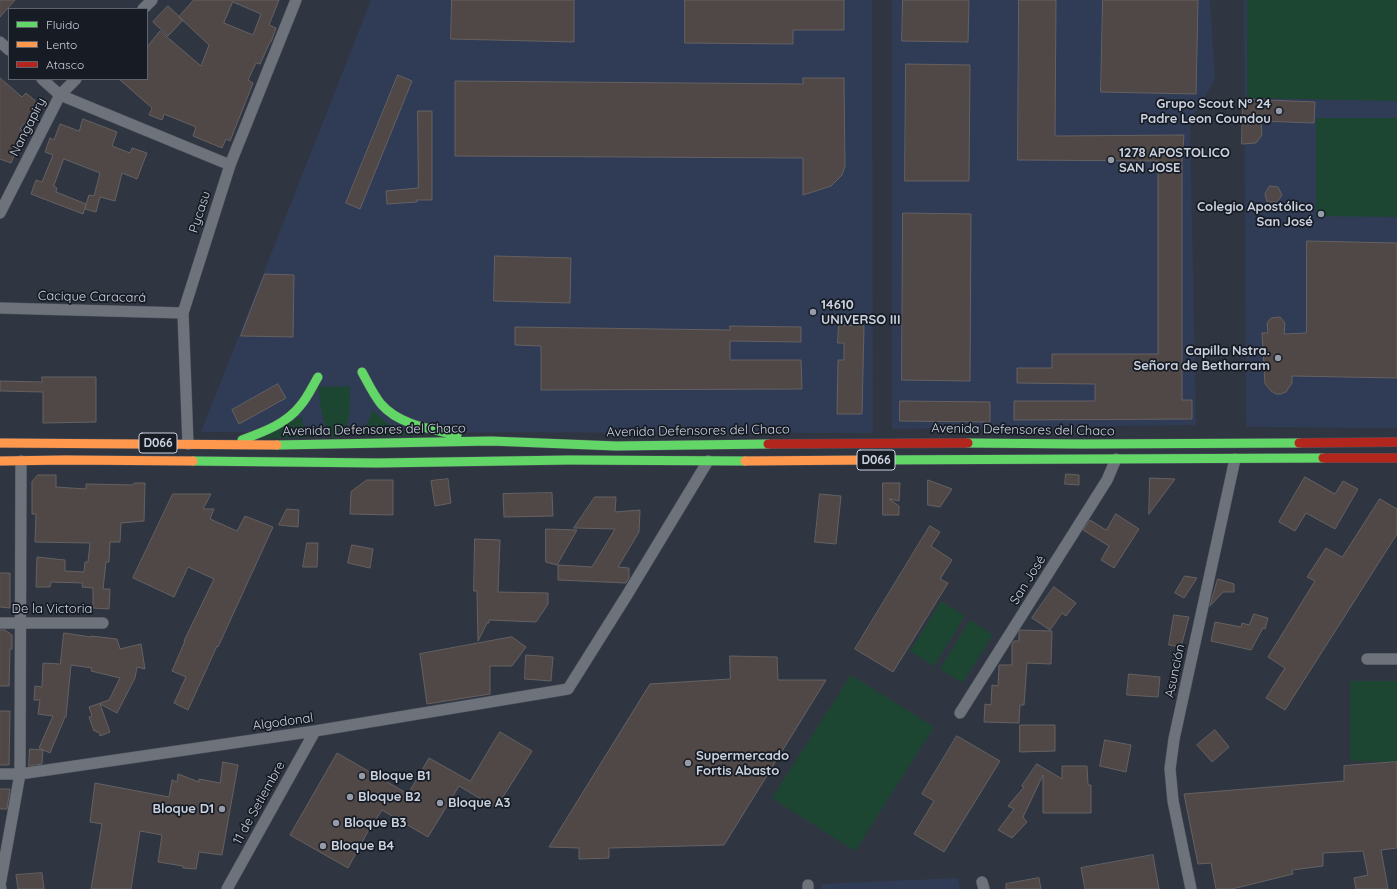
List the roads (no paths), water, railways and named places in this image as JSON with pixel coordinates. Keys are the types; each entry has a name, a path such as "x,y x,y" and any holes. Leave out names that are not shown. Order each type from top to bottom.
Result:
{"highway":[{"path":"362,372 377,398 385,408 396,417 416,424 484,441"},
{"path":"234,444 264,432 291,416 300,408 318,377"},
{"name":"Avenida Defensores del Chaco","path":"0,443 316,445 484,441 616,446 879,442 1081,444 1397,442"},
{"path":"879,442 879,447 884,451"},
{"path":"884,451 889,446 889,442"},
{"path":"316,445 322,459 348,453 355,443"},
{"path":"777,461 792,453 884,451 897,453 980,451 1001,460"},
{"name":"D066","path":"0,461 322,459 378,463 569,460 777,461 1397,458"}],"street":[{"path":"144,8 152,0"},
{"name":"Pycasu","path":"188,444 183,313 230,165 296,0"},
{"path":"0,42 8,49"},
{"path":"43,80 60,95 230,165"},
{"name":"Nangapiry","path":"0,213 60,95 75,80"},
{"name":"Cacique Caracará","path":"0,308 183,313"},
{"name":"San José","path":"960,714 1107,480 1116,459"},
{"name":"Asunción","path":"1191,889 1173,801 1170,769 1174,739 1235,459"},
{"path":"1,889 0,885 20,774 21,461"},
{"name":"Algodonal","path":"0,774 20,774 315,731 568,689 708,461"},
{"name":"De la Victoria","path":"0,623 103,623"},
{"path":"1366,660 1397,659"},
{"name":"11 de Setiembre","path":"227,889 315,731"}],"place":[{"name":"Grupo Scout N° 24 Padre Leon Coundou","path":"1279,111"},
{"name":"1278 APOSTOLICO SAN JOSE","path":"1111,160"},
{"name":"Colegio Apostólico San José","path":"1321,214"},
{"name":"14610 UNIVERSO III","path":"813,312"},
{"name":"Capilla Nstra. Señora de Betharram","path":"1278,358"},
{"name":"Supermercado Fortis Abasto","path":"688,763"},
{"name":"Bloque B1","path":"362,776"},
{"name":"Bloque B2","path":"350,797"},
{"name":"Bloque A3","path":"440,803"},
{"name":"Bloque D1","path":"222,809"},
{"name":"Bloque B3","path":"336,823"},
{"name":"Bloque B4","path":"323,846"}]}
